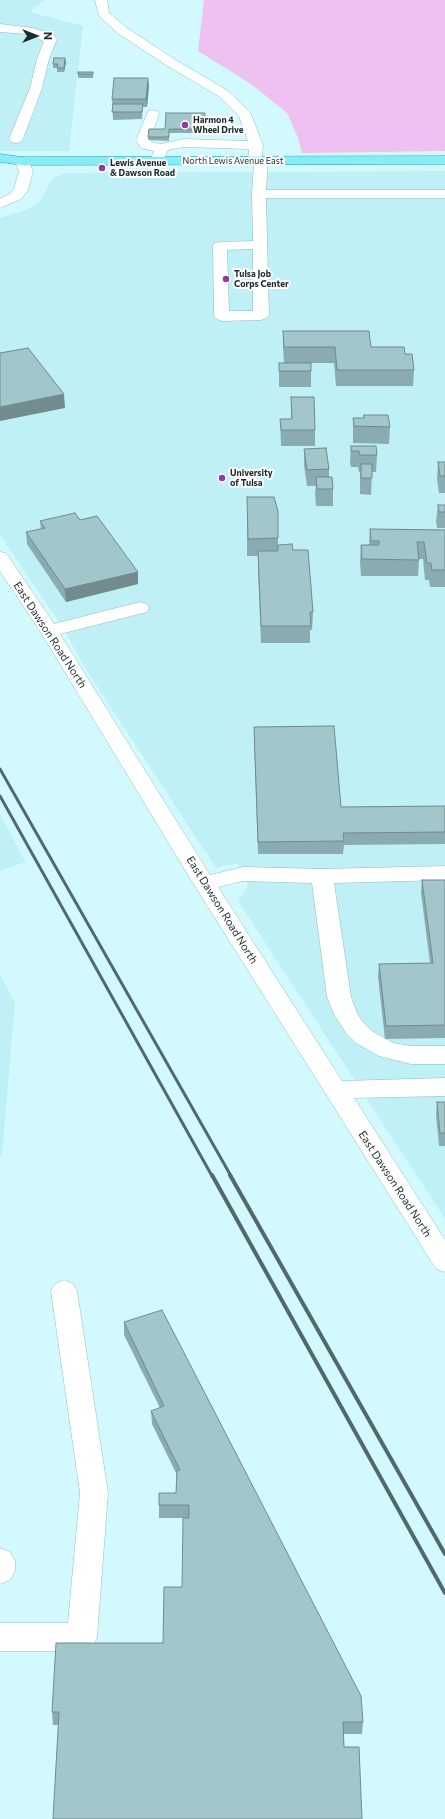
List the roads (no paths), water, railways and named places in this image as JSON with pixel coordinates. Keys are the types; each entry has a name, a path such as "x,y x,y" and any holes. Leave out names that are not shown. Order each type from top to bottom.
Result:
{"main road":[{"name":"North Lewis Avenue East","path":"0,158 22,161 445,160"}],"street":[{"path":"102,0 103,14 123,31 170,62 224,94 245,115 256,145 258,161 261,315 222,316 220,246 259,245"},
{"path":"0,28 29,31 51,39 43,59 36,88 16,139"},
{"path":"153,114 143,140 146,145 162,148 184,143 256,145"},
{"path":"0,135 16,139 23,147 22,161 26,171 21,190 16,196 0,204"},
{"path":"157,161 162,148"},
{"path":"4,179 22,161"},
{"path":"259,194 445,194"},
{"name":"East Dawson Road North","path":"0,557 49,631 204,884 445,1262"},
{"path":"49,631 140,608"},
{"path":"204,884 243,874 322,876 445,873"},
{"path":"322,876 339,997 346,1014 354,1027 364,1037 387,1050 411,1055 445,1055"},
{"path":"335,1090 445,1087"},
{"path":"0,1637 82,1637 94,1493 64,1291"}],"railway":[{"path":"0,769 231,1176"},
{"path":"0,796 212,1176"},
{"path":"212,1175 445,1593"},
{"path":"230,1175 445,1554"}],"place":[{"name":"Harmon 4 Wheel Drive","path":"185,125"},
{"name":"Lewis Avenue & Dawson Road","path":"102,168"},
{"name":"Tulsa Job Corps Center","path":"226,279"},
{"name":"University of Tulsa","path":"222,478"}]}
